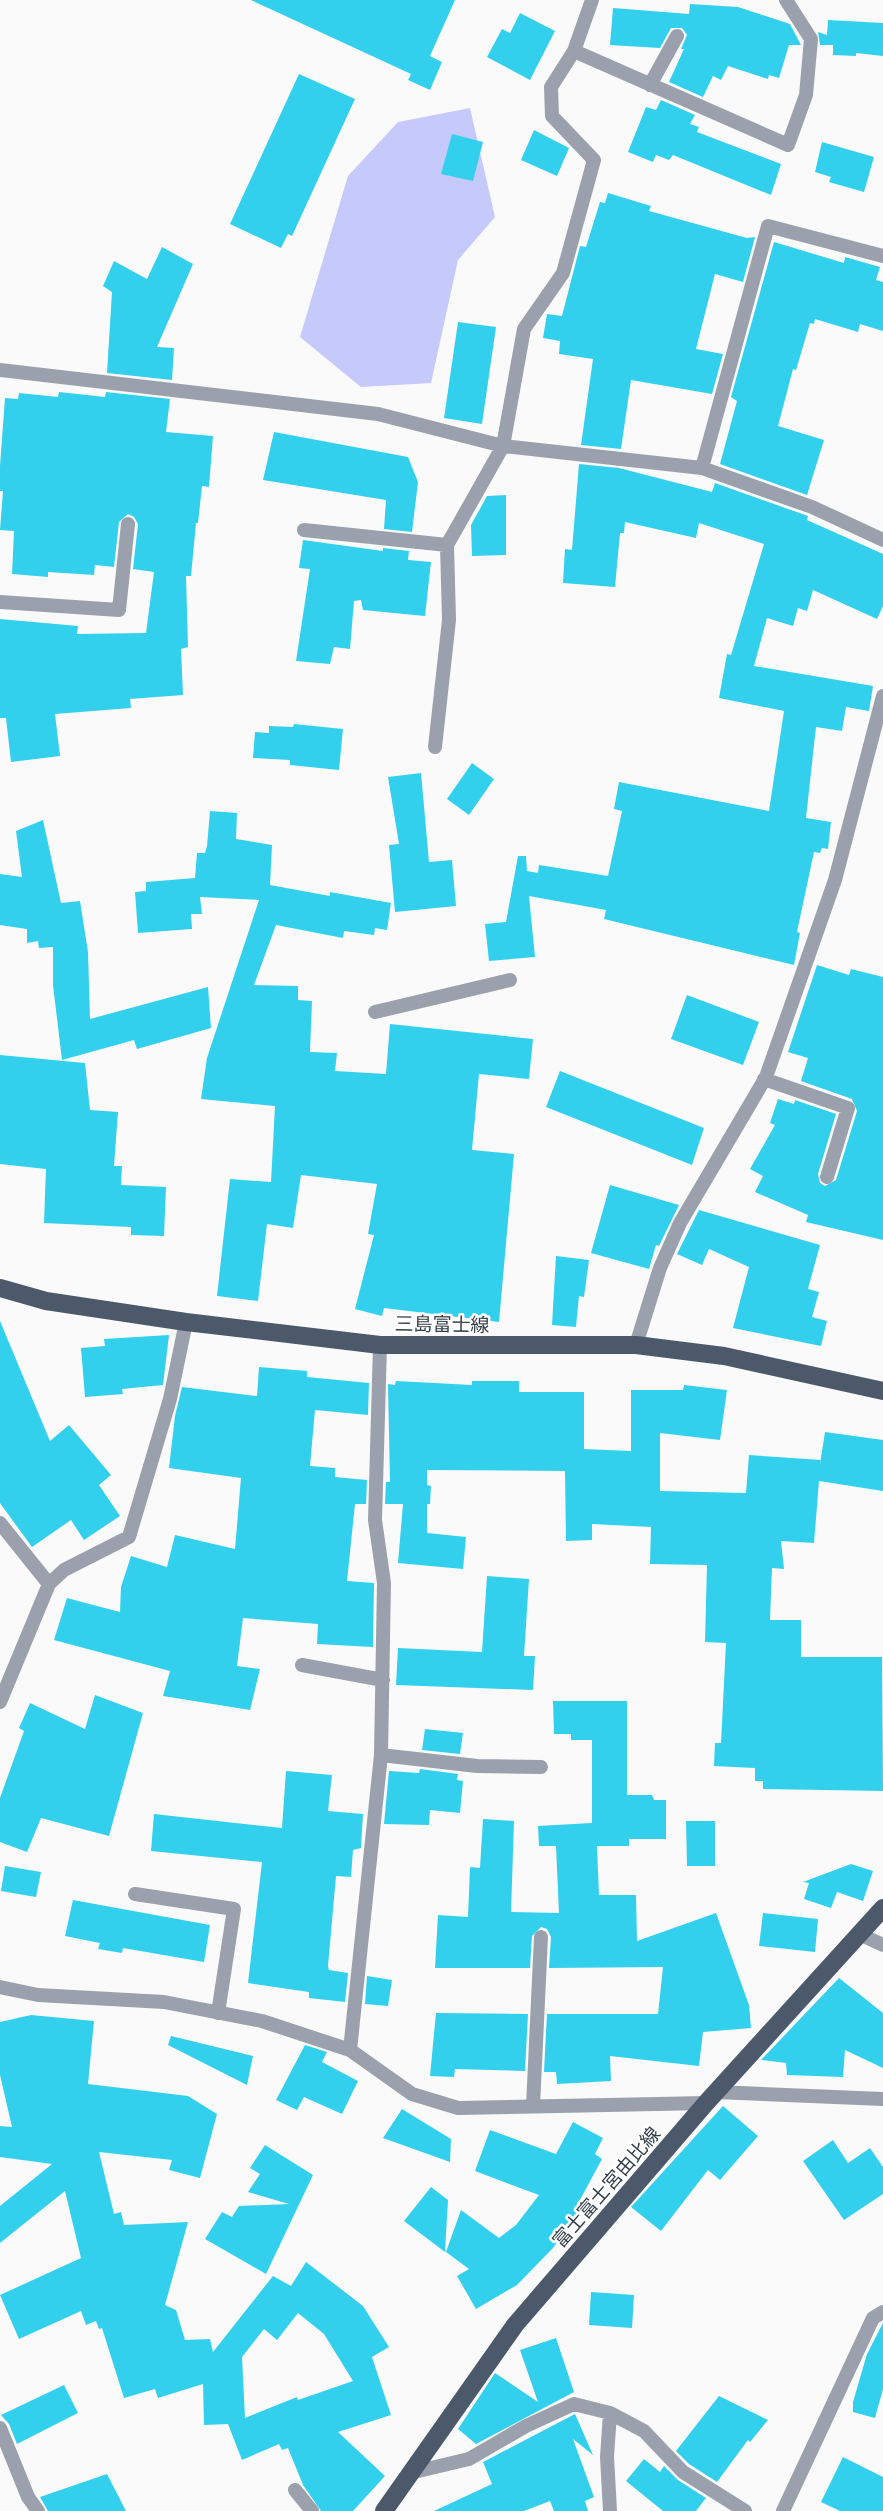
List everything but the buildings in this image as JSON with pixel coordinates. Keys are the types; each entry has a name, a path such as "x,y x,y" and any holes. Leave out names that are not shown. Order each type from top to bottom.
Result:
{"main road":[{"name":"三島富士線","path":"0,1288 46,1301 186,1322 380,1345 636,1345 724,1356 883,1391"},
{"name":"富士富士宮由比線","path":"384,2511 515,2325 710,2098 883,1908"}],"street":[{"path":"435,747 449,620 447,545 503,446 523,329 564,273 594,160 552,116 551,87 574,51 593,0"},
{"path":"574,51 788,145 806,94 811,39 786,0"},
{"path":"650,85 677,36"},
{"path":"702,468 768,226 883,256"},
{"path":"0,370 378,414 503,446 702,468 812,507 883,540"},
{"path":"0,602 119,610 128,524"},
{"path":"304,530 447,545"},
{"path":"636,1345 660,1268 680,1223 764,1079 835,880 883,696"},
{"path":"375,1012 510,980"},
{"path":"764,1079 848,1108 827,1177"},
{"path":"0,1702 49,1584 64,1570 129,1537 170,1399 186,1322"},
{"path":"350,2050 381,1755 384,1583 375,1520 380,1345"},
{"path":"0,1523 49,1584"},
{"path":"302,1665 383,1679"},
{"path":"381,1755 477,1766 541,1767"},
{"path":"135,1894 234,1909 218,2013"},
{"path":"859,1934 883,1945"},
{"path":"533,2106 541,1937"},
{"path":"0,1987 38,1995 164,2002 262,2021 350,2050 412,2094 458,2108 710,2098 883,2099"},
{"path":"783,2511 873,2318 883,2312"},
{"path":"414,2472 469,2459 526,2426 574,2404 610,2413 644,2431 683,2472 745,2511"},
{"path":"610,2413 607,2457 610,2511"},
{"path":"0,2428 28,2497 38,2511"},
{"path":"295,2490 312,2511"}],"shaded area":[{"path":"470,108 495,217 458,260 431,383 361,387 300,337 348,176 398,122"}]}
